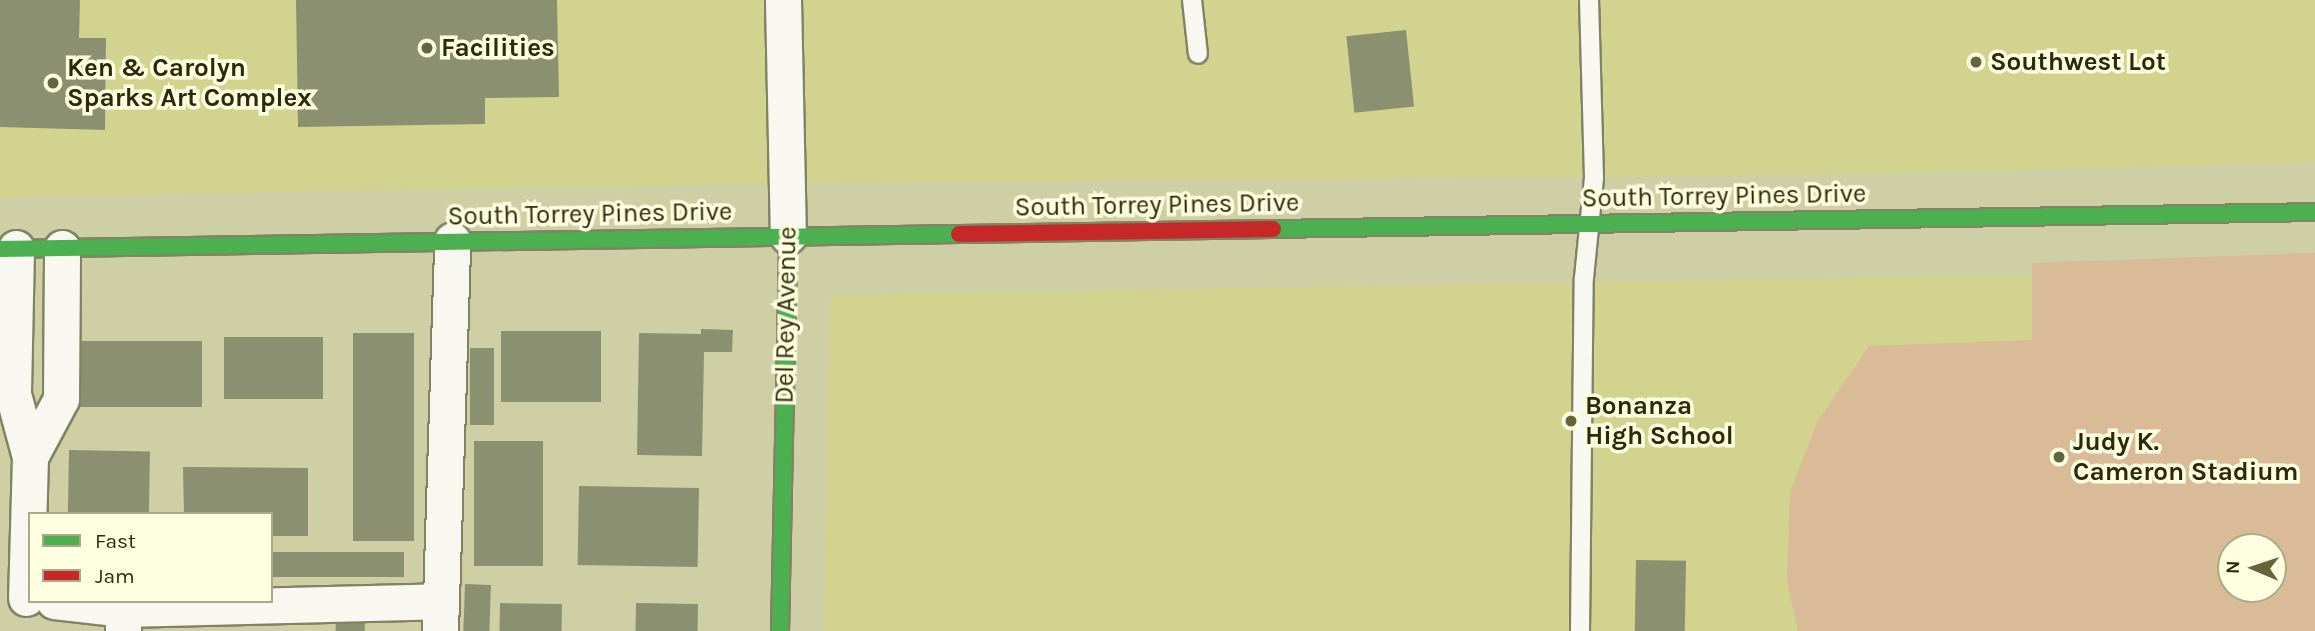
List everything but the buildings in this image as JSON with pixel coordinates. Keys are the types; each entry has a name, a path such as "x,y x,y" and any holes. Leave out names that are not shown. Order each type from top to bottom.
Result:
{"main road":[{"name":"South Torrey Pines Drive","path":"8,249 2315,212"},
{"name":"Del Rey Avenue","path":"780,631 788,236"}],"street":[{"name":"Del Rey Avenue","path":"783,0 788,236"},
{"path":"45,603 123,620 440,616 452,240"},
{"path":"30,457 61,400 62,248"},
{"path":"8,249 13,394 30,457 29,512"},
{"path":"27,599 28,552"}],"lane":[{"path":"1192,0 1198,54"},
{"path":"1580,631 1583,305 1594,178 1588,0"}],"shaded area":[{"path":"0,0 2315,0 2315,162 1807,175 798,183 0,197"},
{"name":"Judy K. Cameron Stadium","path":"2315,253 2315,631 1798,631 1787,581 1790,492 1817,422 1869,346 2032,340 2032,263"},
{"name":"Bonanza High School","path":"2315,270 2315,631 824,631 830,295"}],"traffic: fast":[{"path":"1273,229 2315,212"},
{"path":"0,249 959,234"},
{"path":"780,631 788,236"}],"traffic: jam":[{"path":"959,234 1273,229"}],"place":[{"name":"Facilities","path":"427,48"},
{"name":"Southwest Lot","path":"1976,62"},
{"name":"Ken & Carolyn Sparks Art Complex","path":"53,83"},
{"name":"Bonanza High School","path":"1571,421"},
{"name":"Judy K. Cameron Stadium","path":"2059,457"}]}
